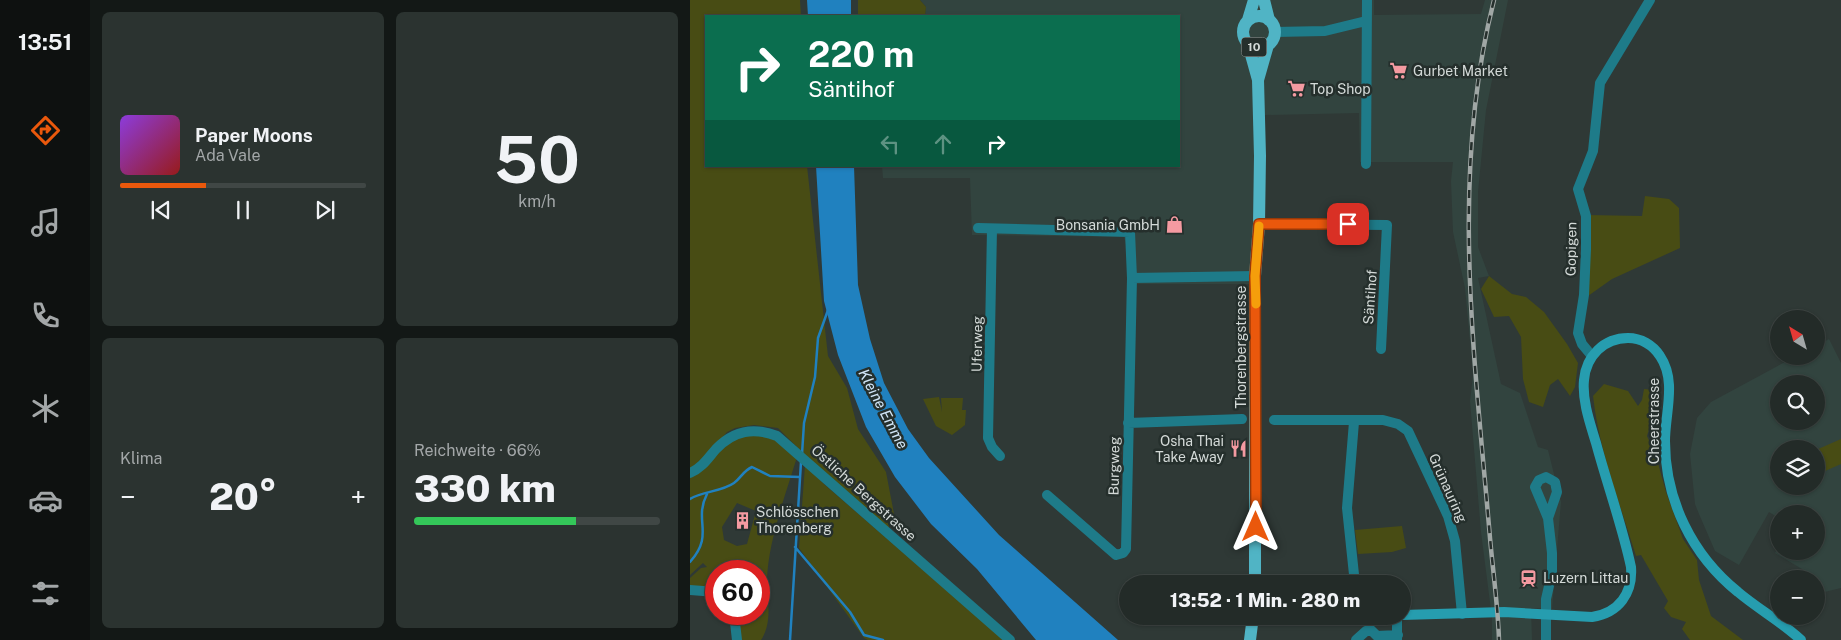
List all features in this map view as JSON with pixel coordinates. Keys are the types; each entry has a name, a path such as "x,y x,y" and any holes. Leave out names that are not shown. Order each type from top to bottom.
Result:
{"main road":[{"name":"10","path":"1254,0 1243,34 1248,44 1260,48 1268,45 1275,32 1269,20 1264,0"},
{"name":"10","path":"1248,20 1259,16 1269,20"},
{"name":"Thorenbergstrasse","path":"1248,44 1258,80 1259,224 1255,276 1255,575"},
{"name":"Thorenbergstrasse","path":"1258,80 1268,45"},
{"path":"1250,640 1252,625"}],"street":[{"path":"1366,0 1366,164"},
{"name":"Gopigen","path":"1592,356 1582,344 1578,333 1584,295 1586,216 1578,189 1593,151 1600,83 1650,0"},
{"path":"1275,32 1326,31 1366,21"},
{"name":"Säntihof","path":"1259,224 1387,225 1381,349"},
{"path":"978,228 992,229"},
{"name":"Burgweg","path":"992,229 1130,232 1132,278 1126,550 1116,555 1046,495"},
{"name":"Uferweg","path":"992,229 988,438 992,448 1000,456"},
{"path":"1132,278 1255,276"},
{"name":"Cheerstrasse","path":"1592,356 1606,343 1630,338 1649,345 1660,356 1666,366 1669,380 1666,458 1672,493 1684,524 1696,545 1720,576 1801,640"},
{"path":"1411,615 1504,612 1585,618 1601,615 1620,603 1630,583 1629,561 1585,403 1584,375 1592,356"},
{"path":"1128,423 1242,419"},
{"name":"Grünauring","path":"1274,420 1354,422 1383,420 1398,424 1408,431 1448,516 1455,541 1462,614"},
{"path":"1354,422 1346,508 1354,575"},
{"name":"Östliche Bergstrasse","path":"690,473 703,464 725,440 744,431 763,431 777,436 1010,640"},
{"path":"1546,640 1546,614 1552,562 1548,518"},
{"path":"690,590 705,591"},
{"path":"735,625 737,640"},
{"path":"1356,640 1366,631 1371,630 1377,636 1398,638 1398,625"}],"shaded area":[{"path":"920,0 1374,0 1374,15 1481,14 1485,0 1508,0 1486,110 1478,192 1478,247 1489,276 1478,278 1501,384 1520,393 1538,447 1548,450 1561,502 1552,609 1531,608 1532,640 1492,640 1492,618 1481,532 1470,401 1473,375 1465,288 1453,232 1451,181 1453,162 1360,162 1359,113 1265,115 1250,284 1136,284 1124,237 972,235 970,178 883,178 882,167 1180,167 1180,15 925,15 926,7"},
{"path":"1829,339 1841,363 1841,588 1825,592 1825,570 1804,570 1787,560 1825,560 1825,505 1770,505 1770,513 1739,565 1715,551 1695,504 1690,454 1697,418 1711,402 1779,365 1825,365 1825,341"}],"green space":[{"path":"690,0 800,0 801,15 705,15 705,167 807,167 828,356 847,388 858,429 886,472 895,519 887,529 778,428 754,425 735,428 727,432 708,454 690,469"},
{"path":"858,0 920,0 926,7 925,15 858,15"},
{"path":"1645,196 1669,199 1679,208 1680,248 1612,279 1588,296 1587,215 1642,216"},
{"path":"1489,276 1512,294 1526,297 1544,312 1567,344 1578,363 1575,387 1570,396 1558,379 1550,385 1543,407 1529,402 1523,379 1521,337 1509,316 1494,317 1481,289"},
{"path":"1604,384 1628,391 1638,406 1642,400 1644,389 1654,390 1655,396 1651,402 1655,409 1647,436 1656,456 1666,492 1683,539 1697,560 1699,580 1711,616 1743,640 1690,640 1682,629 1686,622 1671,617 1664,608 1668,601 1641,555 1636,556 1605,457 1593,396"},
{"path":"939,397 942,412 941,398 963,398 962,410 966,410 965,425 952,435 936,426 923,399"},
{"path":"770,436 797,457 778,518 769,560 705,560 705,565 703,563 690,575 690,476 737,437","holes":["737,503 756,511 747,544 737,546 724,540 722,527"]},
{"path":"1841,439 1841,464 1825,471 1825,446"},
{"path":"805,465 825,485 1004,640 868,640 864,638 799,548"},
{"path":"1402,526 1406,548 1392,552 1358,554 1355,530"},
{"path":"705,567 705,588 690,587 690,578 701,568"},
{"path":"739,625 767,625 761,640 739,640"}],"water":[{"path":"807,0 851,0 851,15 808,15"},
{"name":"Kleine Emme","path":"816,167 854,167 858,285 870,339 884,383 908,429 929,458 999,535 1118,640 1036,640 977,569 931,524 895,477 866,427 838,355 824,301"}],"waterway":[{"path":"802,454 804,423 815,377 818,338 828,310"},
{"path":"790,640 801,462"},
{"path":"690,499 729,486 746,470 752,467 770,476 800,477"},
{"path":"690,562 701,543 703,535 702,512 707,494"},
{"path":"795,547 850,612 864,635 883,640"}],"railway":[{"path":"1494,0 1480,67 1472,134 1469,201 1473,336 1499,640"}],"slow traffic":[{"path":"1256,304 1255,276 1259,226"}],"place":[{"name":"Gurbet Market","path":"1399,71"},
{"name":"Top Shop","path":"1296,89"},
{"name":"Bonsania GmbH","path":"1174,225"},
{"name":"Osha Thai Take Away","path":"1238,449"},
{"name":"Schlösschen Thorenberg","path":"742,520"},
{"name":"Luzern Littau","path":"1529,578"}],"route":[{"path":"1256,527 1257,337 1255,276 1259,224 1348,224"}]}
